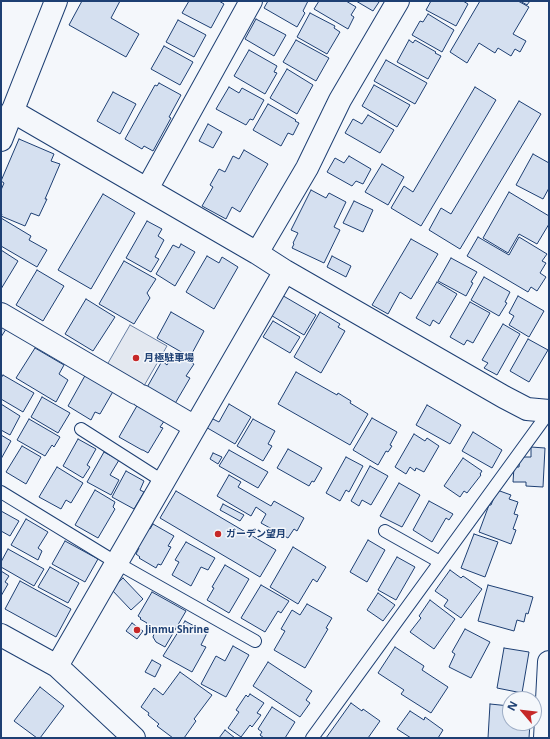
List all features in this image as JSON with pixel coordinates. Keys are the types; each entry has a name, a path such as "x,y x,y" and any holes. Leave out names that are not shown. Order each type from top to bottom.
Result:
{"street":[{"path":"1,140 56,1"},
{"path":"147,189 251,1"},
{"path":"257,253 307,168 340,100 398,1"},
{"path":"12,111 504,397 527,409 549,412"},
{"path":"57,666 285,271"},
{"path":"1,314 195,427"},
{"path":"1,635 57,666 134,738"},
{"path":"545,738 549,662"}],"lane":[{"path":"312,738 549,412"},
{"path":"81,429 164,482"},
{"path":"1,492 117,563 255,642"},
{"path":"385,532 440,562"}],"shaded area":[{"name":"月極駐車場","path":"130,325 167,346 141,391 104,370"}],"building":[{"path":"82,1 120,1 111,18 139,34 126,57 69,25"},
{"path":"189,1 219,1 224,4 211,28 182,13"},
{"path":"268,1 308,1 303,11 305,13 297,27 264,8"},
{"path":"319,1 346,1 356,7 351,15 354,17 348,29 314,9"},
{"path":"356,1 377,1 379,2 373,11"},
{"path":"431,1 463,1 468,4 456,26 426,10"},
{"path":"480,1 518,1 529,7 513,34 526,41 520,52 515,49 511,56 498,48 495,53 479,43 467,63 450,52"},
{"path":"520,1 530,1 527,5"},
{"path":"310,13 335,26 334,28 340,32 327,54 297,37"},
{"path":"428,14 454,30 442,52 412,35 420,21 423,22"},
{"path":"256,19 286,35 274,56 245,39"},
{"path":"178,20 206,35 194,57 166,42"},
{"path":"296,40 329,58 316,81 283,62"},
{"path":"409,40 413,43 415,40 441,56 428,79 397,62"},
{"path":"164,46 193,62 180,85 151,69"},
{"path":"249,50 277,66 274,72 277,73 265,94 234,76"},
{"path":"386,60 427,83 415,104 374,81"},
{"path":"287,69 313,85 297,114 270,98"},
{"path":"159,83 181,95 169,117 171,118 153,151 144,146 142,149 125,139 155,85 157,86"},
{"path":"374,85 410,105 397,127 362,106"},
{"path":"229,87 239,93 242,88 264,100 253,120 250,119 246,125 216,109"},
{"path":"475,87 496,100 421,226 391,208 404,186 413,192"},
{"path":"113,92 136,104 120,134 97,121"},
{"path":"519,101 541,114 460,249 429,230 441,208 451,214"},
{"path":"268,104 299,123 293,135 288,133 281,146 253,130"},
{"path":"368,115 394,130 380,153 345,133 353,119 362,124"},
{"path":"208,124 222,132 213,148 199,141"},
{"path":"19,139 54,154 51,161 60,164 39,216 31,213 25,226 1,216 1,190 4,183 1,181"},
{"path":"244,150 268,164 240,212 232,207 226,219 202,206 213,187 210,185 219,169 225,172 233,156 239,159"},
{"path":"533,154 549,163 549,188 543,199 516,185"},
{"path":"349,156 371,169 363,184 356,181 352,186 327,172 335,158 344,163"},
{"path":"382,164 404,177 388,205 365,192"},
{"path":"311,190 326,198 329,193 346,202 334,227 340,230 324,263 292,248 298,233 291,230"},
{"path":"509,192 549,216 549,224 537,244 519,234 508,253 483,238"},
{"path":"103,194 135,213 91,289 58,270"},
{"path":"354,201 373,210 363,232 343,223"},
{"path":"1,218 31,236 29,240 47,250 37,267 1,246"},
{"path":"147,221 162,229 158,236 164,240 155,257 159,259 151,272 126,258"},
{"path":"478,237 509,255 519,237 547,254 542,261 546,263 540,273 546,277 537,291 531,287 528,292 467,256"},
{"path":"411,239 438,254 411,299 400,292 388,314 372,305"},
{"path":"181,244 195,252 175,286 156,274 173,245 179,248"},
{"path":"1,250 18,261 1,289"},
{"path":"207,256 219,263 222,257 238,267 214,309 186,292"},
{"path":"332,256 351,266 346,277 327,267"},
{"path":"451,258 477,272 471,282 473,283 466,296 438,281"},
{"path":"124,261 156,279 147,293 150,298 134,324 99,304"},
{"path":"37,270 64,286 43,321 16,305"},
{"path":"484,277 510,292 505,302 507,303 499,316 471,300"},
{"path":"437,282 457,294 439,324 433,320 430,326 416,318"},
{"path":"280,294 316,315 304,335 269,314"},
{"path":"518,296 544,311 529,337 509,325 514,316 509,313"},
{"path":"86,299 115,317 93,351 65,334"},
{"path":"470,302 490,313 473,343 467,340 464,345 450,337"},
{"path":"171,312 204,331 190,357 157,338"},
{"path":"320,312 340,324 338,327 345,331 321,373 294,357"},
{"path":"273,321 300,337 290,353 263,337"},
{"path":"1,322 8,326 1,337"},
{"path":"503,324 520,334 497,375 484,368 488,363 482,360"},
{"path":"528,339 548,350 529,382 510,371"},
{"path":"35,348 64,365 59,374 68,380 56,402 16,378"},
{"path":"174,353 194,364 186,376 190,378 173,407 145,391 162,361 167,365"},
{"path":"87,372 115,388 100,414 95,412 91,420 68,406"},
{"path":"296,372 337,395 338,393 351,401 350,403 368,414 350,445 278,404"},
{"path":"3,375 34,393 23,412 1,399 1,378"},
{"path":"42,397 70,413 58,433 31,417"},
{"path":"1,404 20,416 10,435 1,430"},
{"path":"138,404 165,420 160,427 163,428 148,453 119,437"},
{"path":"229,404 251,417 235,444 204,426 209,417 219,422"},
{"path":"427,405 461,425 450,444 416,425"},
{"path":"372,418 397,432 390,445 392,446 388,452 386,451 378,465 353,450"},
{"path":"29,419 60,437 54,447 52,445 45,456 17,440"},
{"path":"253,419 275,431 268,444 272,446 263,461 237,446"},
{"path":"473,432 502,450 492,468 462,451"},
{"path":"414,434 425,441 427,438 439,446 424,472 416,468 415,471 410,467 406,474 395,467"},
{"path":"1,435 11,441 1,459"},
{"path":"78,439 96,449 87,465 90,467 83,478 63,466"},
{"path":"22,446 41,457 26,484 6,472"},
{"path":"531,447 545,448 543,487 526,486 526,482 513,482 514,467 519,467 520,457 531,457"},
{"path":"288,449 322,468 314,482 312,481 309,486 277,468"},
{"path":"229,450 268,472 258,488 219,466"},
{"path":"104,452 119,460 110,475 119,480 111,495 87,482"},
{"path":"213,453 222,457 218,464 210,459"},
{"path":"346,457 363,466 349,492 346,490 340,501 326,493"},
{"path":"463,458 482,471 480,474 481,475 467,493 464,491 460,497 444,486"},
{"path":"370,466 388,476 371,505 362,500 359,506 351,501"},
{"path":"57,467 83,483 71,503 66,500 61,509 39,497"},
{"path":"126,471 144,481 140,490 144,492 134,509 112,497"},
{"path":"229,475 241,482 238,487 271,506 274,501 304,518 297,531 294,529 288,538 261,523 266,514 256,507 251,516 217,496"},
{"path":"399,483 420,495 402,527 380,516"},
{"path":"95,490 115,502 113,507 115,509 98,538 75,525"},
{"path":"497,490 511,495 509,499 518,502 514,514 518,515 513,529 516,530 511,544 479,532 489,505 491,505"},
{"name":"ガーデン望月","path":"176,491 276,550 260,577 160,518"},
{"path":"429,501 453,514 449,520 446,518 432,542 413,530"},
{"path":"223,504 244,515 240,521 220,510"},
{"path":"1,511 19,521 10,536 1,531"},
{"path":"26,519 48,532 38,548 42,551 38,560 11,545"},
{"path":"153,524 174,536 168,546 171,547 161,565 158,564 156,568 139,558 140,557 136,554 139,548 135,545 146,527 150,529"},
{"path":"474,534 498,542 485,577 461,568"},
{"path":"368,540 385,550 367,582 350,572"},
{"path":"65,541 98,559 85,582 52,564"},
{"path":"186,542 215,558 208,570 201,567 191,586 172,575 179,562 175,560"},
{"path":"293,547 326,567 317,582 313,579 298,604 270,587"},
{"path":"8,549 44,569 34,586 1,567 1,562"},
{"path":"397,557 415,567 396,600 378,590"},
{"path":"225,565 249,579 229,613 207,600 214,588 212,587"},
{"path":"50,567 79,583 68,603 38,587"},
{"path":"450,570 461,578 463,576 482,589 461,618 444,606 448,600 435,591"},
{"path":"1,571 9,576 5,582 8,584 1,596"},
{"path":"123,578 143,599 131,610 111,589"},
{"path":"20,581 71,609 56,637 5,609"},
{"path":"261,585 289,601 281,613 278,611 265,632 241,618"},
{"path":"488,585 533,597 524,622 517,620 514,631 478,621"},
{"path":"152,592 186,611 165,647 156,642 153,637 154,634 147,630 149,628 145,625 147,623 138,616"},
{"path":"378,593 395,605 383,621 367,610"},
{"path":"430,600 455,619 434,649 410,632 421,618 419,616"},
{"path":"307,604 332,618 326,628 328,629 305,668 274,650 285,631 281,629 292,610 300,615"},
{"path":"185,621 207,633 201,645 206,647 192,672 163,656"},
{"path":"132,623 143,631 137,639 126,631"},
{"path":"465,629 490,642 471,678 449,667 455,654 452,652"},
{"path":"233,646 249,655 226,697 201,684 216,656 225,661"},
{"path":"395,647 424,666 422,670 448,687 431,713 401,694 404,690 378,673"},
{"path":"504,648 529,652 522,691 512,691 497,688"},
{"path":"152,660 161,665 155,677 145,672"},
{"path":"268,662 312,691 306,700 310,703 300,717 253,686"},
{"path":"180,672 212,695 194,719 196,721 184,738 173,738 157,726 159,724 141,707 154,688 163,695"},
{"path":"40,687 64,706 40,738 37,738 14,721"},
{"path":"250,694 264,703 257,713 261,715 252,727 250,725 241,737 228,728 239,712 236,710 246,695 248,697"},
{"path":"351,703 362,711 363,709 380,721 368,738 326,738"},
{"path":"490,704 502,705 502,731 529,731 529,738 488,738"},
{"path":"272,707 295,722 285,738 264,738 260,735 262,732 258,729"},
{"path":"410,711 424,720 425,717 443,730 438,738 411,738 397,729"},
{"path":"225,730 235,738 219,738"}],"place":[{"name":"月極駐車場","path":"136,358"},
{"name":"ガーデン望月","path":"218,534"},
{"name":"Jinmu Shrine","path":"137,630"}]}
